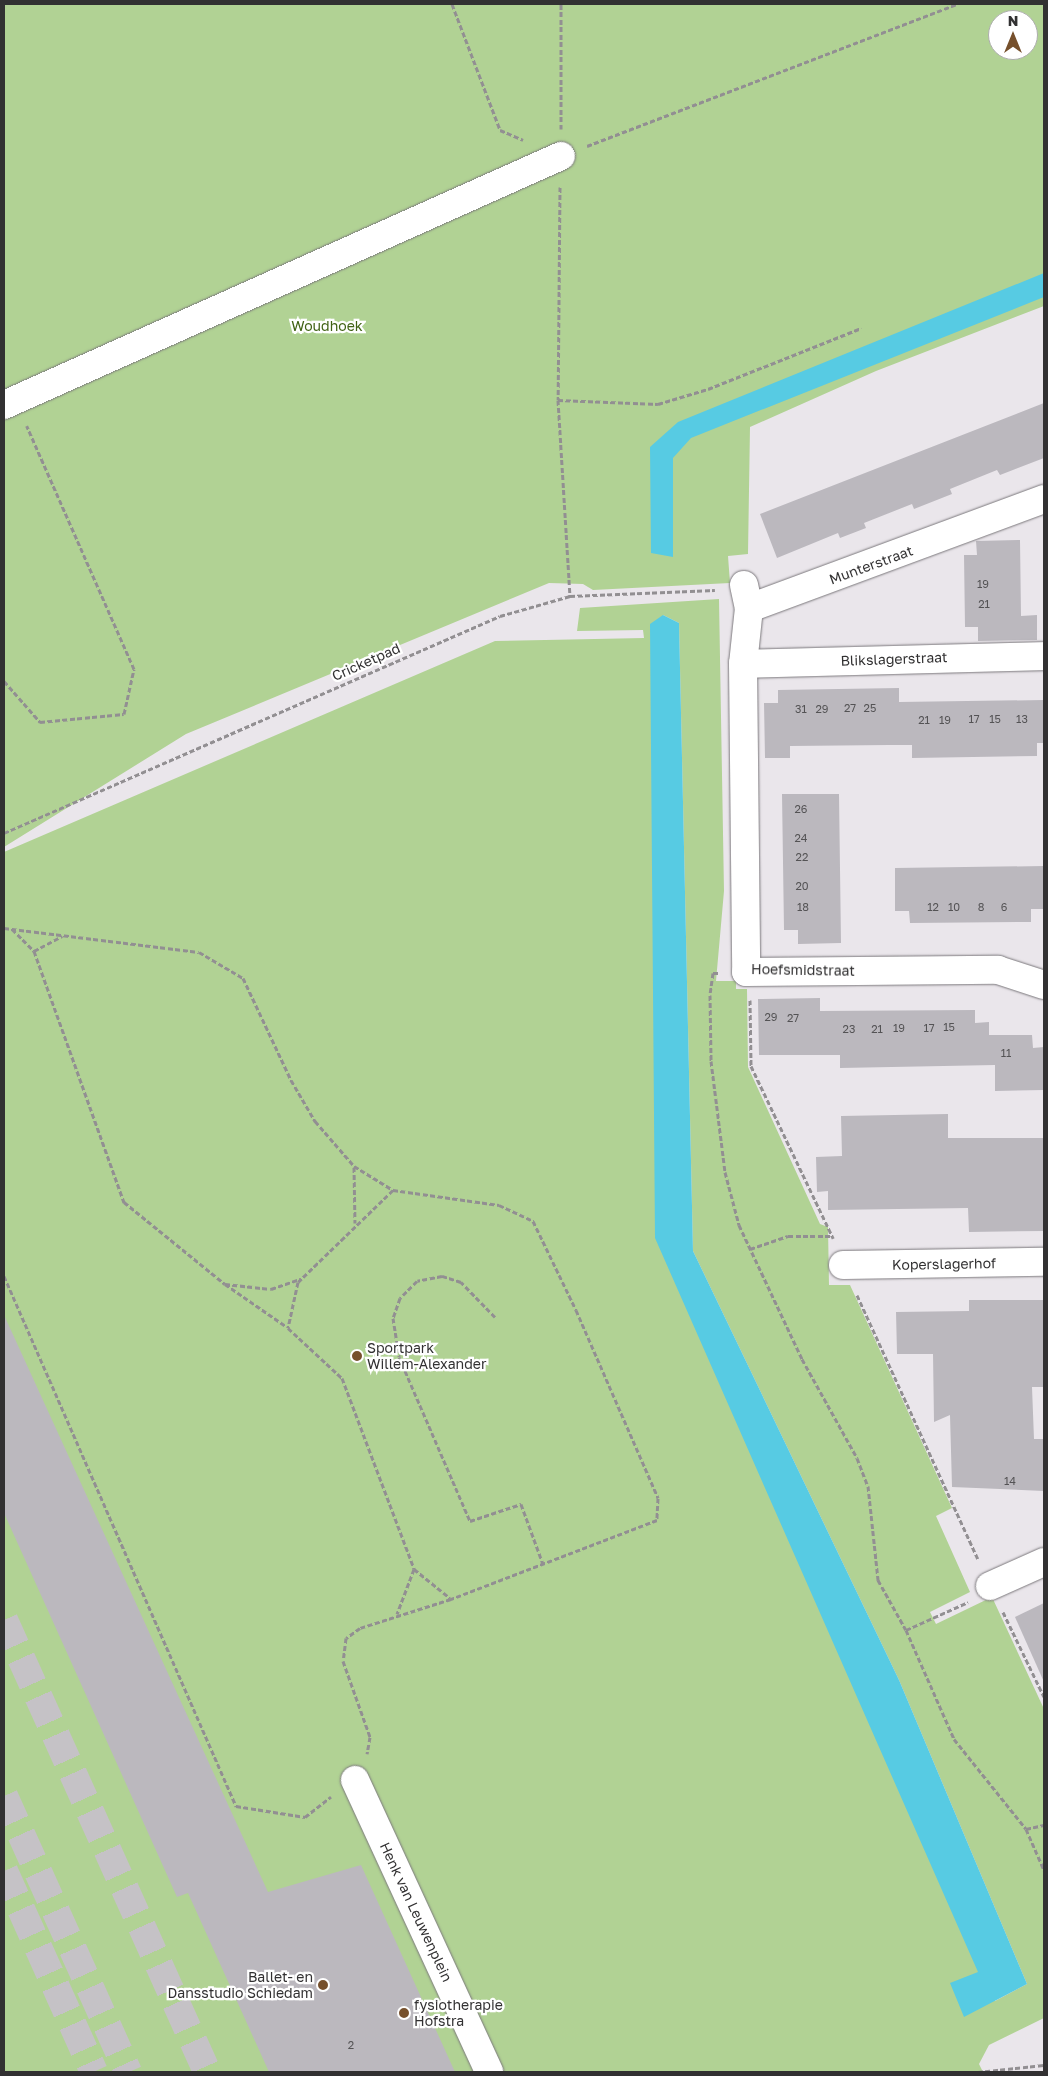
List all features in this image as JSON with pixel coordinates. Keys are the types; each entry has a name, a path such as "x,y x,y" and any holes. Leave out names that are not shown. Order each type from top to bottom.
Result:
{"street":[{"path":"9,402 561,156"},
{"name":"Munterstraat","path":"747,597 1044,500"},
{"path":"743,664 747,597"},
{"name":"Blikslagerstraat","path":"743,664 1044,656"},
{"name":"Hoefsmidstraat","path":"743,664 746,972 998,970 1044,985"},
{"name":"Koperslagerhof","path":"843,1265 1044,1262"},
{"path":"990,1586 1044,1562"},
{"name":"Henk van Leuwenplein","path":"355,1780 489,2072"}],"path":[{"path":"452,4 500,130 561,156 957,4"},
{"path":"561,4 558,400 570,596"},
{"path":"558,400 658,404 708,390 861,328"},
{"path":"4,681 40,722 124,714 134,669 9,402"},
{"name":"Cricketpad","path":"4,833 500,616 570,596 731,590 747,597"},
{"path":"4,928 199,952 243,978 291,1080 315,1121 354,1166 393,1190 499,1205 533,1221 658,1498 657,1520 451,1599 360,1628 346,1638 343,1662 370,1737 366,1760 355,1780 305,1817 236,1806 4,1276"},
{"path":"11,928 34,951 124,1202 225,1284 288,1328 342,1378 414,1569 451,1599"},
{"path":"34,951 63,936"},
{"path":"1044,1698 990,1586 843,1265 833,1236 751,1066 746,972 713,973 710,995 711,1061 725,1172 750,1249 802,1359 857,1458 868,1486 878,1580 906,1630 954,1739 1026,1830 1044,1870"},
{"path":"354,1166 354,1224"},
{"path":"225,1284 271,1289 301,1279 354,1224 393,1190"},
{"path":"750,1249 788,1236 833,1236"},
{"path":"496,1317 461,1282 442,1276 417,1281 400,1298 393,1318 399,1357 470,1521 521,1504 543,1564"},
{"path":"288,1328 301,1279"},
{"path":"396,1615 414,1569"},
{"path":"906,1630 974,1599 990,1586"},
{"path":"1026,1830 1044,1824"},
{"path":"978,2072 1044,2066"}],"green space":[{"name":"Woudhoek","path":"4,4 1044,4 1044,306 876,371 750,427 748,554 728,556 730,583 593,590 583,584 549,583 186,734 4,847"},
{"name":"Sportpark Willem-Alexander","path":"719,599 724,891 716,981 736,981 736,989 747,989 748,1067 820,1224 828,1227 829,1285 850,1285 952,1508 936,1516 970,1592 930,1612 936,1624 992,1597 1044,1709 1044,2018 989,2045 979,2064 983,2072 4,2072 4,852 495,641 644,638 643,630 577,631 580,608","holes":["663,615 679,623 693,1251 899,1680 1027,1984 995,2001 655,1208"]}],"water":[{"path":"1044,273 1044,297 691,438 673,458 673,557 651,553 650,447 678,422"},
{"path":"663,615 679,623 693,1251 899,1680 1027,1984 964,2017 950,1983 978,1972 655,1238 650,624"}],"building":[{"path":"1044,403 1044,458 1000,475 997,470 950,489 952,494 914,509 912,504 864,523 866,528 840,538 838,533 777,558 760,514"},
{"path":"1020,540 1021,616 1037,615 1037,640 978,641 978,627 965,627 964,555 977,555 976,541"},
{"path":"899,688 899,702 1044,700 1044,743 1037,743 1037,756 912,758 912,745 889,745 790,746 790,758 765,758 764,703 778,703 778,690"},
{"path":"782,794 839,794 841,943 798,944 798,930 784,930"},
{"path":"1044,866 1044,909 1031,909 1031,922 910,923 909,911 895,911 895,868"},
{"path":"820,998 820,1011 975,1010 975,1023 989,1022 989,1035 1032,1035 1033,1048 1044,1047 1044,1090 995,1091 995,1065 840,1068 840,1055 759,1055 758,999"},
{"path":"948,1114 948,1138 1044,1138 1044,1231 969,1232 968,1208 828,1210 828,1191 817,1192 816,1157 842,1156 841,1116"},
{"path":"969,1300 1044,1300 1044,1387 1032,1387 1034,1439 1044,1439 1044,1491 952,1487 950,1415 934,1422 933,1354 897,1354 896,1312 969,1311"},
{"path":"4,1315 268,1892 361,1865 455,2072 269,2072 188,1893 177,1897 4,1513"},
{"path":"1044,1603 1044,1682 1015,1617"}],"tunnel":[{"path":"4,1620 207,2072"},
{"path":"4,1796 128,2072"},
{"path":"4,1871 94,2072"}],"place":[{"name":"Sportpark Willem-Alexander","path":"357,1356"},
{"name":"Ballet- en Dansstudio Schiedam","path":"323,1985"},
{"name":"fysiotherapie Hofstra","path":"404,2013"}]}
